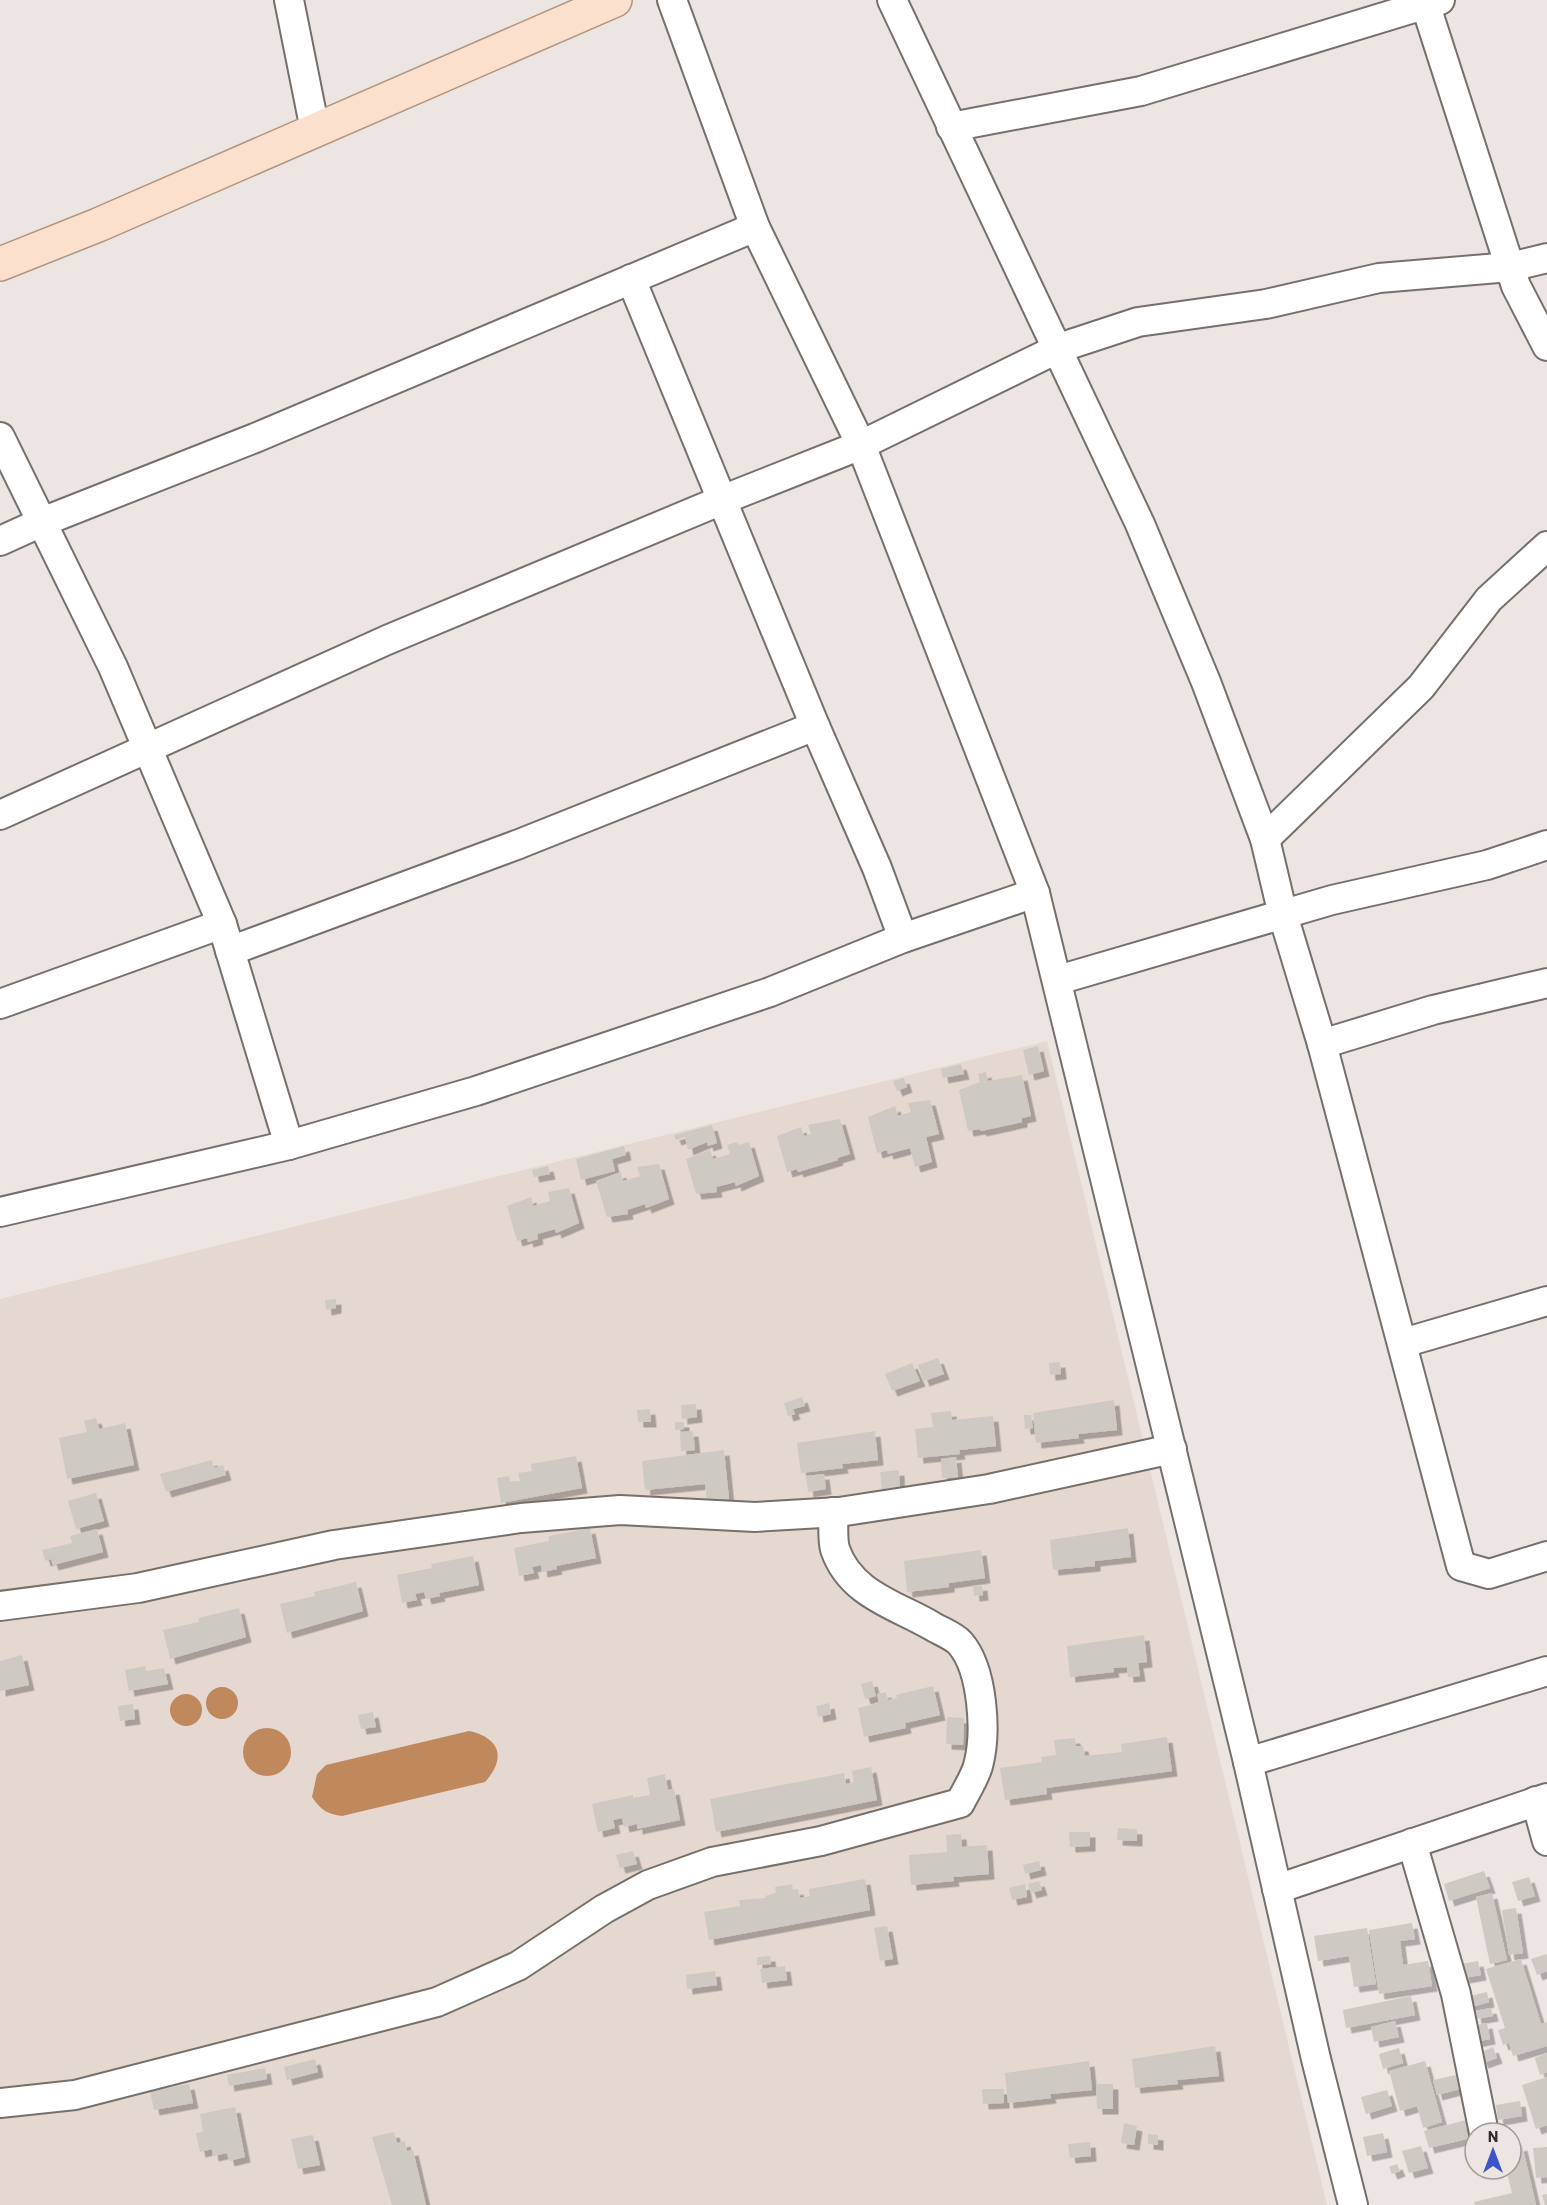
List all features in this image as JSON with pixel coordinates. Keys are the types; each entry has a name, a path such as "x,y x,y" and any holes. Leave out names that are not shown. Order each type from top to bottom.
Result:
{"main road":[{"path":"0,264 98,225 615,0"}],"street":[{"path":"289,0 315,130"},
{"path":"672,0 755,227 861,445 1035,893 1248,1762 1353,2205"},
{"path":"892,0 1059,348 1149,545 1206,682 1265,839 1283,915 1322,1044 1461,1566 1489,1574 1547,1556"},
{"path":"951,127 1141,92 1430,2 1516,286 1547,346"},
{"path":"0,541 42,522 255,438 755,227"},
{"path":"0,815 387,640 722,500 861,445 1059,348 1138,322 1266,304 1379,278 1510,267 1547,258"},
{"path":"631,279 815,726 877,868 903,938"},
{"path":"0,437 113,667 222,924 289,1145"},
{"path":"1265,839 1421,687 1489,599 1547,546"},
{"path":"230,951 519,844 815,726"},
{"path":"1058,980 1332,900 1487,866 1547,845"},
{"path":"0,1212 289,1145 476,1091 770,992 903,938 1035,893"},
{"path":"0,1004 222,924"},
{"path":"1322,1044 1433,1010 1547,983"},
{"path":"1403,1343 1547,1301"},
{"path":"0,1606 138,1588 334,1545 521,1518 620,1510 755,1517 833,1512 989,1489 1172,1449"},
{"path":"0,2103 75,2095 437,2002 518,1966 604,1909 648,1885 712,1862 821,1841 960,1803 978,1767 981,1708 976,1677 959,1642 913,1615 873,1598 848,1572 835,1548 833,1512"},
{"path":"1248,1762 1547,1671"},
{"path":"1277,1889 1542,1800 1547,1841"},
{"path":"1412,1843 1456,1994 1482,2121"}],"shaded area":[{"path":"1047,1041 1327,2205 0,2205 0,1299"},
{"path":"222,1687 233,1692 238,1703 233,1714 222,1719 211,1714 206,1703 211,1692"},
{"path":"186,1694 197,1699 202,1710 197,1721 186,1726 175,1721 170,1710 175,1699"},
{"path":"267,1728 284,1735 291,1752 284,1769 267,1776 250,1769 243,1752 250,1735"},
{"path":"469,1731 488,1739 497,1750 496,1765 485,1782 342,1816 325,1811 312,1797 317,1774 326,1765"}],"building":[{"path":"1038,1046 1044,1071 1029,1075 1023,1050"},
{"path":"961,1064 964,1074 943,1078 941,1069"},
{"path":"986,1072 988,1081 1022,1075 1031,1116 1022,1118 1022,1122 981,1131 980,1129 968,1131 959,1090 980,1082 978,1074"},
{"path":"904,1078 907,1087 897,1091 893,1081"},
{"path":"930,1100 939,1134 926,1137 932,1162 915,1167 910,1148 888,1154 887,1150 877,1153 868,1117 895,1106 898,1116 911,1112 908,1103"},
{"path":"840,1119 850,1154 798,1172 797,1169 787,1172 777,1136 801,1127 804,1136 811,1134 808,1125"},
{"path":"712,1125 717,1143 708,1146 707,1142 688,1150 685,1137 676,1140 674,1135"},
{"path":"737,1142 738,1145 749,1142 759,1176 736,1186 735,1182 716,1187 717,1192 696,1194 686,1159 710,1150 713,1159 730,1154 727,1145"},
{"path":"624,1146 626,1155 612,1159 615,1171 581,1180 576,1159"},
{"path":"659,1164 669,1199 646,1208 645,1204 627,1210 628,1214 607,1217 596,1181 621,1172 623,1181 640,1176 637,1167"},
{"path":"548,1166 550,1174 534,1177 532,1170"},
{"path":"569,1188 579,1223 556,1233 555,1229 537,1234 538,1239 528,1242 527,1238 517,1241 507,1206 531,1197 533,1206 550,1201 548,1192"},
{"path":"336,1299 336,1308 326,1310 325,1300"},
{"path":"938,1358 944,1374 924,1381 918,1365"},
{"path":"1060,1362 1061,1374 1050,1375 1049,1363"},
{"path":"912,1363 920,1381 892,1391 885,1374"},
{"path":"802,1397 805,1406 793,1409 795,1414 788,1416 784,1403"},
{"path":"1114,1400 1117,1430 1078,1434 1079,1438 1036,1443 1033,1413"},
{"path":"696,1404 697,1417 682,1419 681,1405"},
{"path":"650,1409 651,1422 638,1422 637,1410"},
{"path":"951,1411 952,1420 993,1416 996,1446 959,1450 960,1454 918,1458 915,1429 933,1427 931,1413"},
{"path":"1024,1415 1031,1415 1033,1428 1025,1429"},
{"path":"96,1418 99,1429 125,1423 134,1465 67,1479 59,1438 87,1432 84,1421"},
{"path":"675,1422 684,1422 684,1429 675,1430"},
{"path":"693,1431 695,1450 681,1451 680,1432"},
{"path":"875,1431 878,1460 842,1464 843,1468 801,1473 797,1443"},
{"path":"724,1450 729,1499 707,1501 705,1484 645,1490 642,1461"},
{"path":"576,1456 582,1488 501,1503 497,1478 509,1476 510,1482 520,1481 518,1473 532,1471 531,1464"},
{"path":"956,1457 958,1477 942,1478 941,1459"},
{"path":"212,1460 214,1468 223,1465 226,1475 166,1492 160,1474"},
{"path":"899,1470 900,1490 882,1491 880,1472"},
{"path":"824,1474 826,1489 808,1492 806,1476"},
{"path":"96,1493 104,1521 76,1529 68,1501"},
{"path":"590,1528 596,1558 556,1566 557,1569 542,1572 541,1565 532,1567 534,1573 519,1576 514,1548 549,1541 549,1536"},
{"path":"1128,1528 1131,1557 1095,1561 1095,1566 1053,1570 1050,1540"},
{"path":"97,1529 103,1552 53,1565 51,1559 45,1561 42,1550 72,1543 70,1536"},
{"path":"981,1550 985,1578 949,1583 949,1587 907,1592 904,1561"},
{"path":"473,1556 479,1585 439,1593 440,1596 426,1599 424,1592 415,1594 417,1600 402,1603 397,1575 432,1568 431,1564"},
{"path":"356,1582 363,1611 287,1633 280,1604 315,1596 314,1592"},
{"path":"982,1585 983,1595 974,1596 973,1586"},
{"path":"239,1608 246,1637 170,1659 163,1630 199,1622 198,1618"},
{"path":"1144,1635 1147,1662 1138,1663 1140,1676 1128,1677 1127,1667 1113,1668 1114,1672 1070,1677 1067,1646"},
{"path":"22,1655 29,1685 0,1691 0,1661"},
{"path":"145,1666 146,1671 164,1668 168,1684 129,1691 125,1670"},
{"path":"872,1681 876,1696 865,1699 861,1684"},
{"path":"933,1686 940,1715 905,1723 906,1728 864,1737 858,1708 879,1703 877,1694 886,1692 888,1700 897,1698 896,1695"},
{"path":"829,1703 831,1714 818,1717 816,1706"},
{"path":"133,1704 135,1719 120,1721 118,1706"},
{"path":"373,1712 376,1727 361,1729 358,1715"},
{"path":"947,1717 964,1718 963,1745 946,1744"},
{"path":"1167,1737 1172,1771 1046,1788 1047,1794 1005,1800 1000,1768 1042,1762 1041,1757 1056,1755 1054,1740 1075,1738 1076,1746 1083,1746 1085,1756 1122,1752 1121,1744"},
{"path":"871,1767 877,1800 716,1832 710,1799 844,1773 846,1784 854,1782 852,1771"},
{"path":"665,1774 668,1790 674,1789 680,1820 637,1829 637,1824 624,1827 622,1818 613,1820 615,1828 598,1832 592,1804 633,1795 633,1798 650,1795 647,1778"},
{"path":"1118,1828 1137,1829 1137,1841 1117,1840"},
{"path":"1069,1832 1090,1832 1090,1846 1070,1847"},
{"path":"961,1834 962,1847 987,1845 989,1874 953,1877 954,1881 911,1885 909,1855 947,1852 946,1835"},
{"path":"633,1851 637,1864 620,1868 616,1855"},
{"path":"1039,1861 1041,1870 1025,1874 1023,1865"},
{"path":"1484,1871 1490,1888 1449,1901 1444,1884"},
{"path":"1529,1877 1535,1896 1518,1901 1512,1882"},
{"path":"865,1879 870,1910 709,1940 704,1912 740,1906 739,1900 766,1898 765,1896 776,1893 775,1887 792,1884 793,1890 798,1889 800,1898 810,1896 809,1889"},
{"path":"1039,1881 1042,1890 1031,1893 1028,1884"},
{"path":"1025,1884 1027,1897 1012,1900 1009,1888"},
{"path":"1492,1893 1507,1960 1490,1964 1476,1897"},
{"path":"1516,1908 1523,1953 1509,1955 1502,1910"},
{"path":"1412,1923 1415,1939 1400,1941 1403,1965 1428,1961 1432,1986 1379,1994 1369,1930"},
{"path":"887,1926 893,1959 880,1961 874,1928"},
{"path":"1367,1928 1376,1984 1354,1987 1349,1956 1318,1961 1314,1936"},
{"path":"1547,1954 1547,1971 1537,1975 1531,1959"},
{"path":"770,1956 771,1964 757,1965 757,1957"},
{"path":"1521,1959 1541,2024 1547,2022 1547,2046 1513,2056 1509,2043 1503,2045 1498,2030 1505,2028 1486,1969"},
{"path":"1478,1961 1481,1975 1464,1978 1461,1964"},
{"path":"785,1966 787,1980 762,1983 760,1969"},
{"path":"715,1971 717,1985 687,1989 686,1975"},
{"path":"1487,1992 1489,2002 1468,2008 1466,1997"},
{"path":"1411,1996 1415,2015 1346,2028 1343,2010"},
{"path":"1491,2008 1493,2016 1476,2019 1475,2011"},
{"path":"1395,2021 1399,2037 1374,2042 1371,2027"},
{"path":"1487,2023 1490,2039 1474,2042 1471,2026"},
{"path":"1215,2046 1219,2076 1177,2080 1178,2084 1135,2088 1132,2059"},
{"path":"1493,2047 1497,2058 1483,2063 1479,2053"},
{"path":"1399,2048 1403,2063 1383,2069 1379,2054"},
{"path":"1547,2053 1547,2072 1540,2075 1535,2058"},
{"path":"315,2059 318,2072 287,2080 284,2067"},
{"path":"1089,2061 1092,2090 1050,2094 1051,2098 1008,2103 1005,2073"},
{"path":"1425,2061 1442,2122 1423,2128 1417,2106 1400,2111 1389,2071"},
{"path":"265,2068 267,2079 229,2086 227,2075"},
{"path":"1456,2075 1460,2089 1437,2095 1433,2080"},
{"path":"1547,2077 1547,2125 1536,2129 1522,2085"},
{"path":"189,2084 193,2103 154,2110 150,2091"},
{"path":"1096,2084 1113,2084 1113,2109 1097,2109"},
{"path":"982,2089 1004,2089 1004,2103 983,2104"},
{"path":"1387,2090 1392,2106 1366,2114 1361,2097"},
{"path":"1520,2101 1522,2116 1498,2120 1496,2105"},
{"path":"235,2107 245,2157 229,2161 227,2153 213,2156 212,2149 200,2152 196,2133 203,2132 200,2114"},
{"path":"1466,2120 1466,2121 1463,2121 1463,2140 1429,2148 1424,2131"},
{"path":"1124,2123 1137,2126 1134,2145 1121,2143"},
{"path":"394,2132 397,2143 405,2141 407,2151 413,2150 426,2205 392,2205 372,2137"},
{"path":"1383,2133 1387,2152 1367,2156 1363,2137"},
{"path":"1148,2134 1158,2135 1158,2145 1148,2144"},
{"path":"313,2135 320,2165 298,2169 291,2139"},
{"path":"1090,2142 1091,2156 1070,2158 1068,2144"},
{"path":"1421,2146 1428,2168 1409,2173 1402,2151"},
{"path":"1547,2147 1547,2177 1536,2178 1533,2148"},
{"path":"1523,2149 1536,2205 1475,2205 1474,2202 1512,2193 1509,2181 1523,2181"},
{"path":"1397,2164 1400,2171 1392,2174 1389,2167"},
{"path":"1547,2194 1547,2205 1545,2205 1542,2195"}]}
